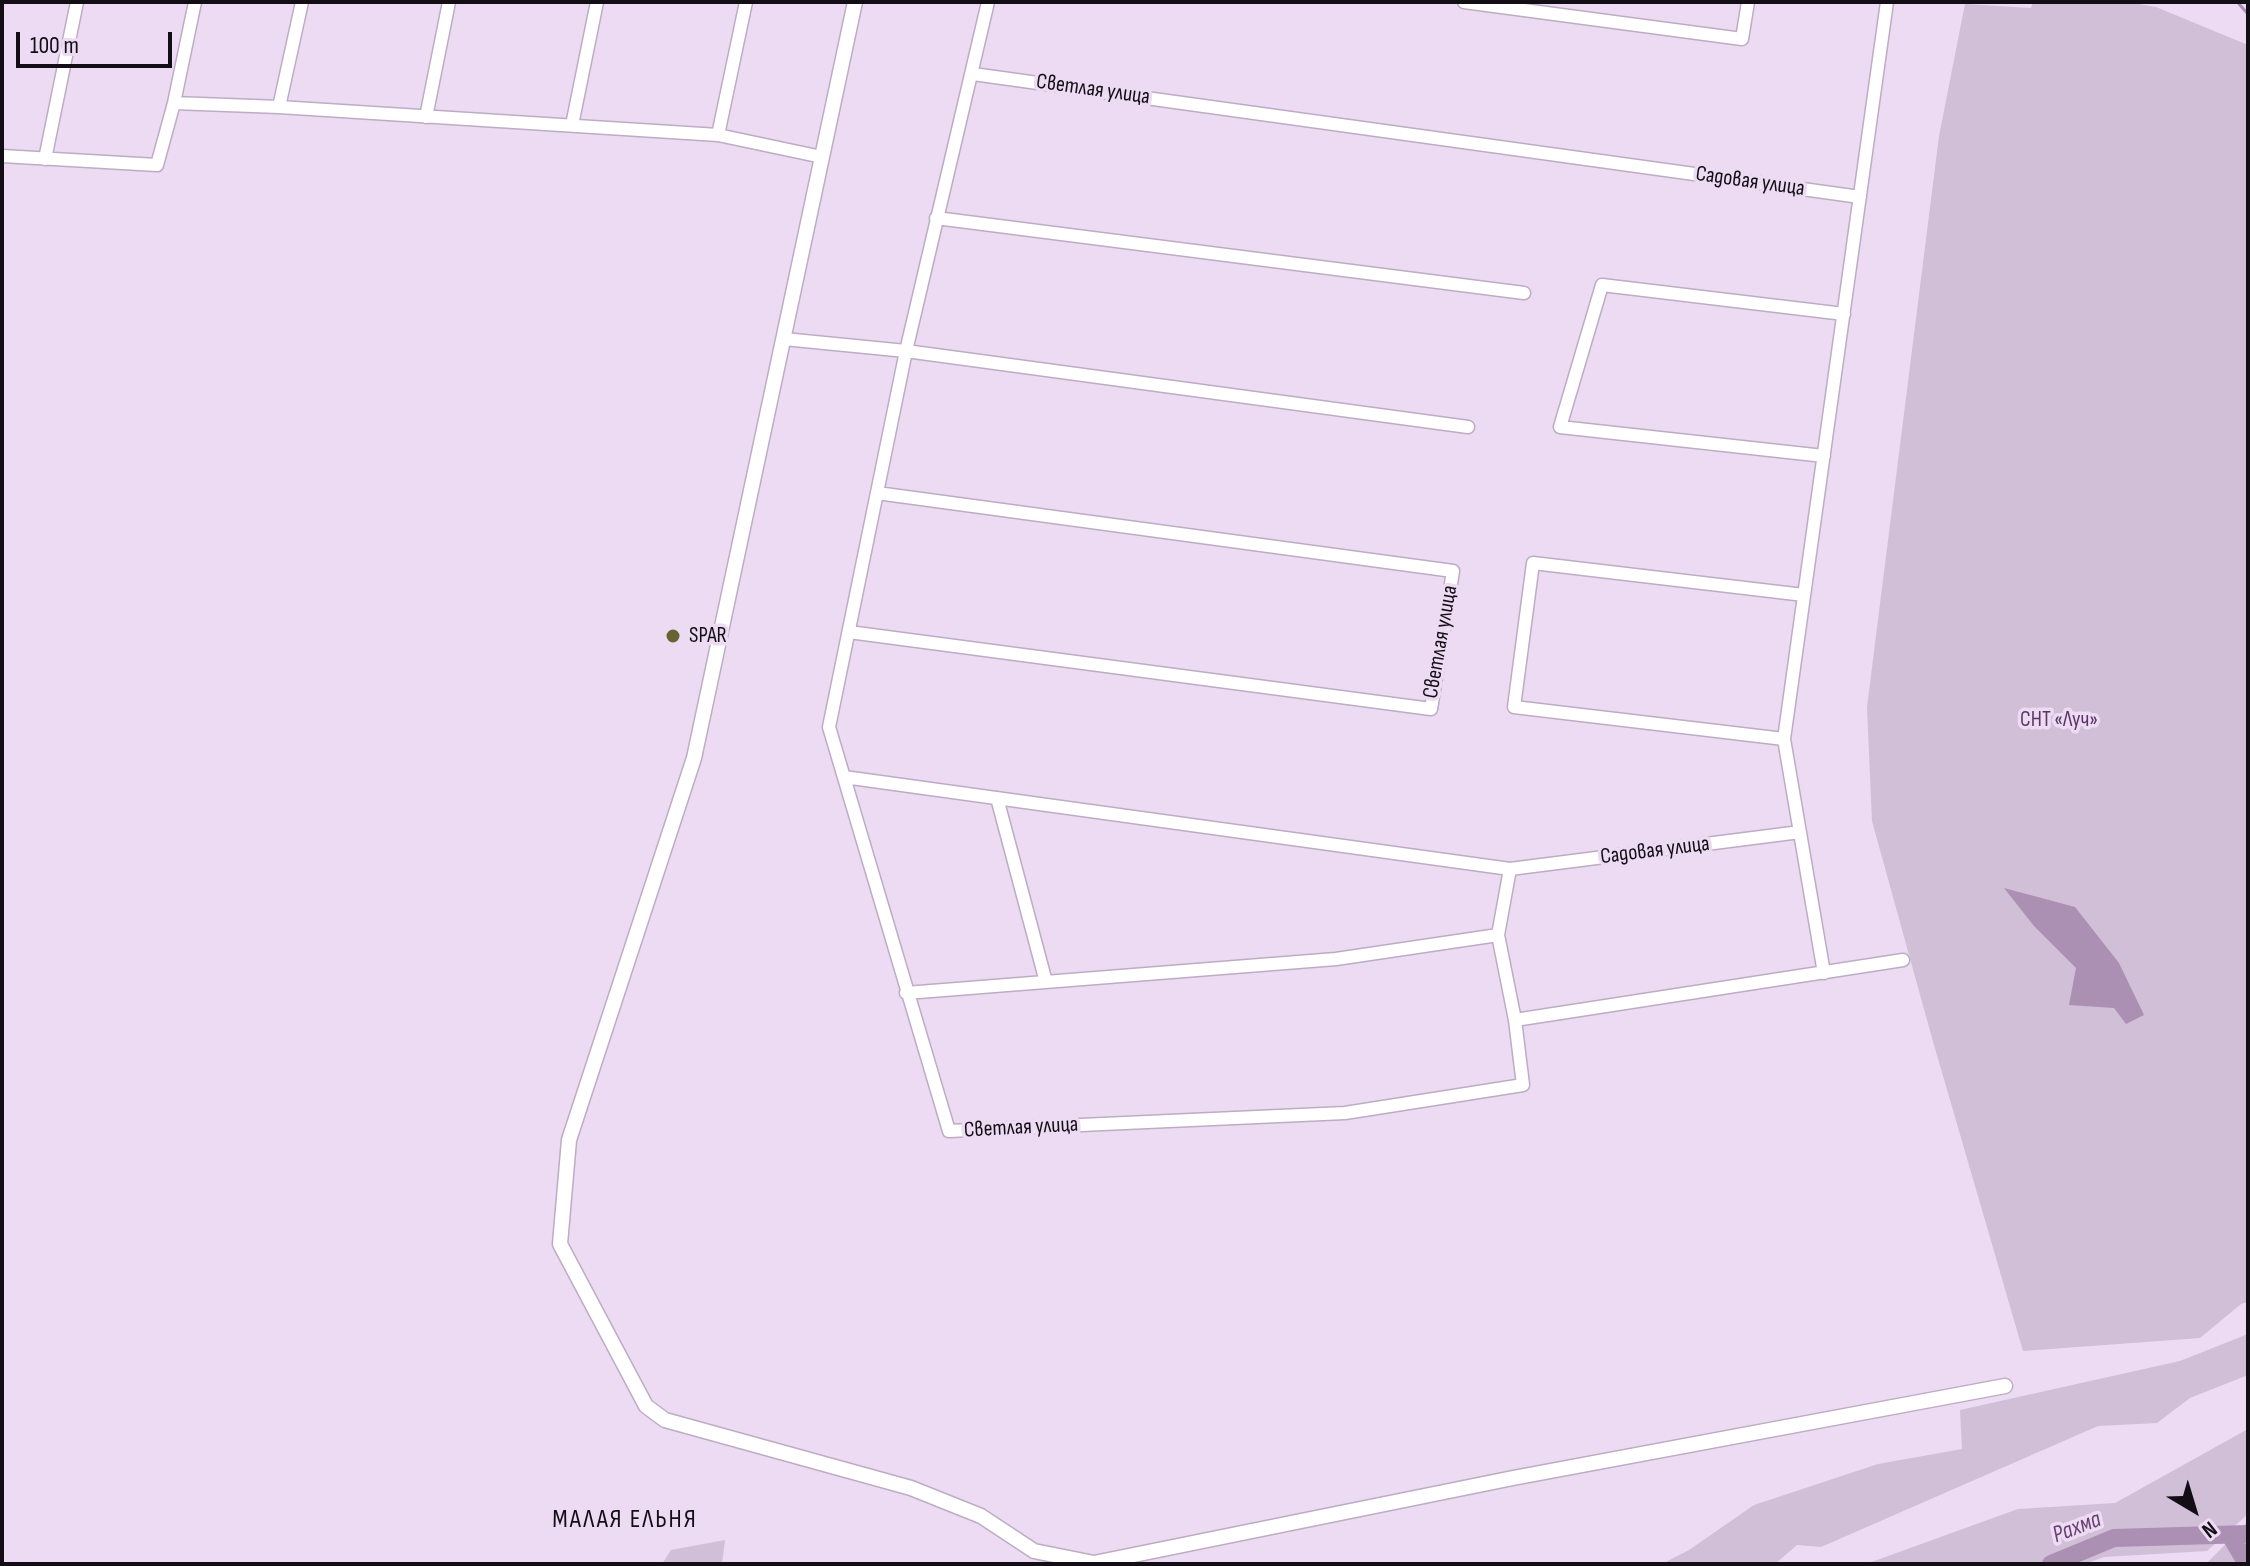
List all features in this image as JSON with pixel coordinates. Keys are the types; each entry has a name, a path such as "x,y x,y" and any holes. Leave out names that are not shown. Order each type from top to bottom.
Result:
{"street":[{"path":"45,159 77,2"},
{"path":"2,156 157,165 174,103 195,2"},
{"path":"279,107 302,2"},
{"path":"426,117 449,2"},
{"path":"572,125 597,2"},
{"path":"718,135 746,2"},
{"path":"855,2 689,777 569,1140 560,1244 646,1406 665,1420 911,1488 981,1516 1034,1551 1094,1563 1528,1475 2005,1386"},
{"name":"Светлая улица","path":"988,2 906,351 829,727 949,1131 1345,1113 1523,1085 1515,1020"},
{"path":"1464,2 1742,39 1748,2"},
{"path":"1824,973 1784,739 1887,2"},
{"name":"Светлая улица","path":"973,74 1640,166"},
{"path":"174,103 718,135 822,157"},
{"name":"Садовая улица","path":"1640,166 1860,197"},
{"path":"936,218 1524,293"},
{"path":"1824,456 1560,427 1602,285 1844,314"},
{"path":"784,339 906,351 1468,427"},
{"name":"Светлая улица","path":"849,632 1431,709 1453,571 877,493"},
{"path":"1784,739 1514,707 1533,563 1804,595"},
{"path":"844,777 1510,869 1498,935 1515,1020 1903,960"},
{"path":"997,798 1046,982"},
{"name":"Садовая улица","path":"1510,869 1800,832"},
{"path":"906,993 1336,959 1498,935"}],"green space":[{"name":"СНТ «Луч»","path":"2033,2 2128,2 2156,7 2248,45 2248,1302 2241,1304 2200,1338 2023,1351 1872,821 1867,707 1939,136 1965,4 2031,8"},
{"path":"2248,1334 2248,1375 2190,1398 2157,1423 2098,1426 1821,1547 1797,1545 1775,1564 1662,1564 1689,1550 1754,1505 1878,1464 1962,1449 1960,1410 2180,1361"},
{"path":"2248,1429 2248,1514 2207,1551 2104,1557 2085,1564 1866,1564 2018,1509 2115,1503"},
{"path":"2248,1521 2248,1558 2243,1564 2208,1562"},
{"path":"725,1540 722,1564 662,1564 671,1550"}],"shaded area":[{"path":"2004,888 2075,907 2119,963 2144,1015 2126,1024 2114,1008 2069,1005 2076,968 2034,926"}],"waterway":[{"path":"2239,2 2248,14"},
{"name":"Рахма","path":"2051,1564 2114,1538 2248,1534"},
{"name":"Рахма","path":"2230,1535 2247,1564"}],"place":[{"name":"SPAR","path":"673,636"}],"district":[{"name":"МАЛАЯ ЕЛЬНЯ","path":"625,1520"}]}
